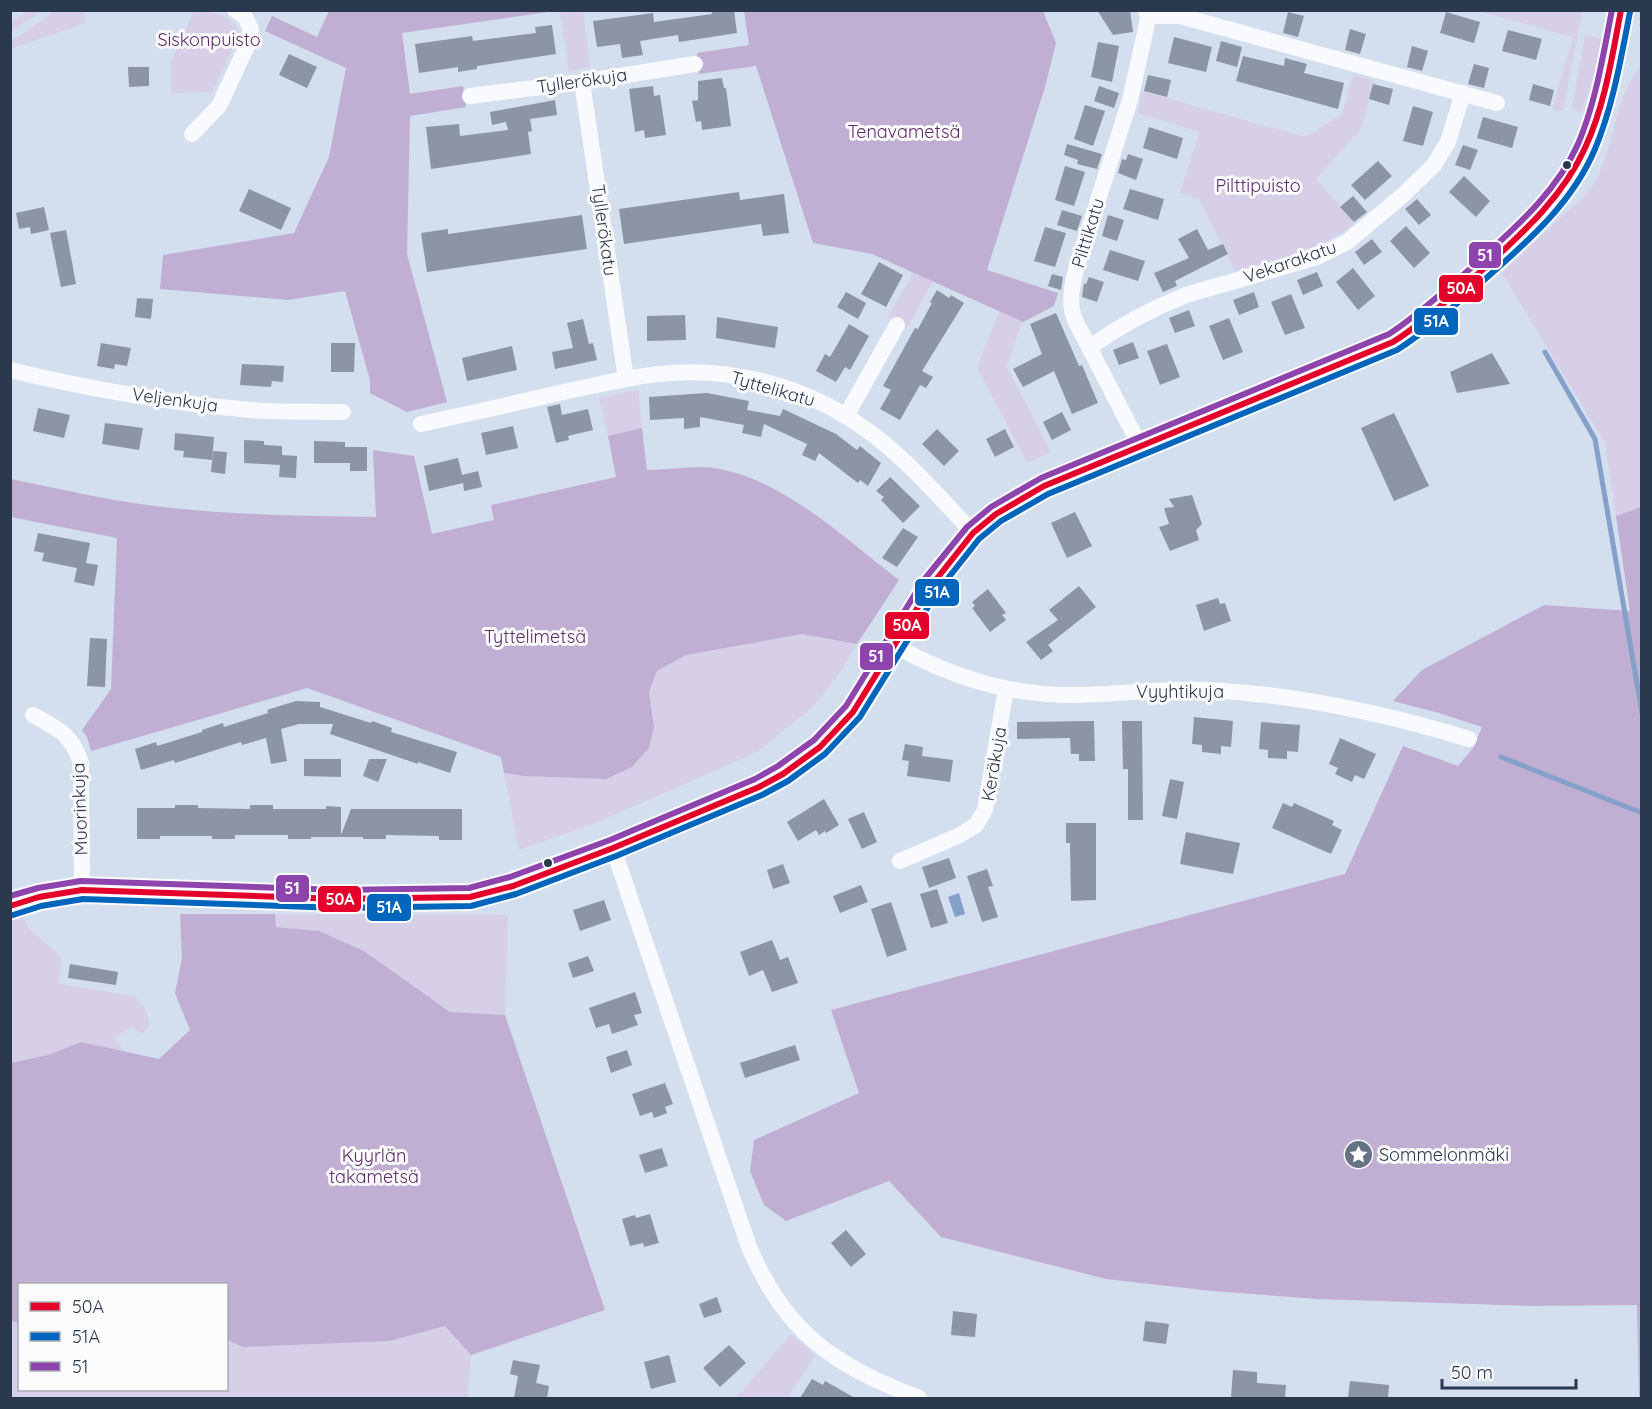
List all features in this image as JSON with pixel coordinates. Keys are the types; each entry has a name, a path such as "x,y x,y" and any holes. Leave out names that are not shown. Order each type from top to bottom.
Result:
{"street":[{"path":"192,134 219,106 246,48 251,29 245,17 235,10"},
{"path":"10,906 39,897 82,890 339,899 471,897 543,876 759,786 820,747 853,712 931,586 973,533 996,514 1044,486 1393,342 1412,331 1444,304 1538,216 1558,194 1575,169 1586,147 1597,114 1621,10"},
{"path":"1147,13 1180,16 1497,103"},
{"name":"Pilttikatu","path":"1140,446 1072,313 1072,288 1130,100 1147,13"},
{"name":"Tyllerökuja","path":"470,96 582,82 695,64"},
{"name":"Tyllerökatu","path":"582,82 626,379"},
{"name":"Vekarakatu","path":"1090,347 1128,321 1167,303 1317,257 1347,242 1402,196 1434,165 1448,142 1463,93"},
{"path":"846,416 897,325"},
{"name":"Veljenkuja","path":"10,370 81,387 252,410 343,412"},
{"name":"Tyttelikatu","path":"421,424 626,379 686,372 738,376 803,394 846,416 880,440 973,533"},
{"name":"Vyyhtikuja","path":"895,646 952,674 1006,689 1077,695 1207,690 1288,697 1384,715 1469,739"},
{"name":"Keräkuja","path":"900,861 960,835 976,825 985,810 1006,689"},
{"name":"Muorinkuja","path":"33,715 66,735 74,743 81,763 82,890"},
{"path":"613,848 758,1270 794,1323 834,1359 868,1377 919,1398"}],"green space":[{"path":"1577,10 1582,12 1563,111 1552,109 1573,37 1478,11"},
{"path":"28,11 41,11 11,32 11,22"},
{"path":"53,11 84,11 85,23 11,49 11,41"},
{"name":"Siskonpuisto","path":"194,11 222,15 234,23 239,35 212,92 171,93 171,62"},
{"path":"329,11 555,11 402,33 410,94 463,86 466,107 410,116 407,254 447,402 407,412 370,393 370,380 345,291 288,300 160,289 163,255 294,233 329,157 346,68 265,31 272,16 317,37"},
{"path":"560,11 583,11 590,67 569,71"},
{"name":"Tenavametsä","path":"744,11 1043,11 1056,43 1045,87 987,270 1058,293 1054,306 1023,322 872,254 813,243 756,66 699,74 697,53 749,45"},
{"path":"1585,35 1603,39 1601,58 1581,113 1572,109"},
{"path":"1641,66 1641,507 1616,516 1605,443 1502,273 1593,185 1602,166 1620,105 1632,78"},
{"name":"Pilttipuisto","path":"1353,75 1374,81 1361,129 1316,179 1355,223 1313,247 1235,271 1199,199 1180,193 1199,132 1138,113 1142,91 1305,137 1342,115"},
{"path":"913,273 933,281 907,328 888,317"},
{"path":"999,311 1023,322 1006,365 1051,452 1027,463 977,367"},
{"path":"638,390 642,428 608,436 599,398"},
{"name":"Tyttelimetsä","path":"642,428 647,470 702,467 729,471 755,480 807,509 899,580 857,644 802,634 686,655 657,671 649,692 654,727 649,748 632,767 606,779 524,776 504,773 501,757 307,688 91,751 87,737 82,730 111,689 117,538 11,517 11,479 119,501 183,509 376,517 373,450 414,456 432,534 494,520 491,505 616,477 608,436"},
{"path":"1641,507 1641,1398 1639,1398 1637,1305 1531,1306 1318,1299 1212,1291 1106,1279 941,1237 889,1181 786,1221 764,1205 750,1171 754,1140 859,1093 831,1010 1345,874 1403,746 1458,766 1473,748 1482,727 1393,701 1422,670 1544,605 1630,611 1616,516"},
{"path":"803,634 857,644 840,673 813,707 757,752 598,822 519,850 504,773 524,776 606,779 649,748 654,727 649,692 657,671 686,655"},
{"path":"20,912 29,928 62,958 59,984 134,996 144,1006 150,1025 141,1035 132,1026 114,1039 125,1052 81,1042 48,1055 11,1063 11,916"},
{"name":"Kyyrlän takametsä","path":"180,914 275,914 276,927 319,931 364,951 450,1012 505,1015 605,1310 471,1355 445,1326 390,1341 243,1347 228,1340 228,1283 18,1283 18,1323 11,1321 11,1063 48,1055 81,1042 159,1059 190,1030 175,993 182,958"},
{"path":"275,914 508,915 505,1015 450,1012 364,951 319,931 276,927"},
{"path":"11,1321 18,1323 18,1391 228,1391 228,1340 243,1347 390,1341 445,1326 471,1355 467,1398 11,1398"},
{"path":"791,1334 815,1356 787,1398 736,1398"}],"water":[{"path":"959,893 965,914 955,917 948,897"}],"building":[{"path":"711,10 734,10 737,33 679,42 678,35 640,41 643,55 622,58 620,44 597,47 593,21 653,13 654,22 712,14"},
{"path":"1097,10 1130,10 1133,32 1113,35"},
{"path":"1288,12 1304,16 1298,37 1283,33"},
{"path":"1446,12 1480,22 1474,43 1440,33"},
{"path":"552,25 556,54 477,66 477,69 458,72 458,67 419,73 415,44 472,36 473,41 536,33 535,27"},
{"path":"1350,29 1366,34 1360,54 1345,50"},
{"path":"1508,30 1542,39 1536,60 1502,51"},
{"path":"1174,37 1212,47 1206,72 1168,63"},
{"path":"1221,41 1242,47 1237,67 1216,61"},
{"path":"1098,42 1119,46 1112,82 1091,77"},
{"path":"1412,46 1428,51 1422,71 1407,67"},
{"path":"289,54 317,67 307,88 279,75"},
{"path":"1243,56 1284,66 1285,58 1307,64 1304,73 1344,83 1338,109 1236,81"},
{"path":"1474,64 1489,68 1484,88 1468,84"},
{"path":"128,67 149,67 149,86 129,87"},
{"path":"1148,75 1171,80 1167,97 1144,91"},
{"path":"722,78 724,88 726,88 731,126 702,130 701,121 696,122 692,101 698,100 698,81"},
{"path":"1373,84 1393,89 1389,105 1369,99"},
{"path":"1533,84 1554,90 1550,106 1529,100"},
{"path":"653,86 654,96 660,95 666,135 645,138 644,130 635,132 629,89"},
{"path":"1099,86 1119,93 1114,108 1094,101"},
{"path":"555,100 557,115 530,119 532,131 528,132 531,154 431,169 426,127 459,124 460,136 508,130 506,122 492,125 490,112"},
{"path":"1085,105 1105,111 1093,146 1074,139"},
{"path":"1413,106 1433,112 1423,146 1403,141"},
{"path":"1483,117 1518,127 1512,148 1477,138"},
{"path":"1149,127 1183,138 1177,159 1143,148"},
{"path":"1067,144 1102,154 1097,169 1077,164 1078,160 1064,155"},
{"path":"1463,145 1478,150 1470,170 1455,165"},
{"path":"1128,154 1143,159 1136,180 1118,173 1122,159 1126,160"},
{"path":"1378,161 1392,176 1365,200 1351,185"},
{"path":"1065,166 1085,172 1074,206 1055,200"},
{"path":"1464,176 1490,201 1476,217 1449,192"},
{"path":"249,189 291,208 281,230 239,211"},
{"path":"1130,189 1164,199 1158,220 1123,209"},
{"path":"739,192 740,200 784,194 789,233 763,236 761,224 624,244 619,209"},
{"path":"1353,196 1367,212 1354,222 1340,207"},
{"path":"1417,199 1431,215 1419,225 1405,209"},
{"path":"44,207 49,230 31,234 30,227 19,229 16,213"},
{"path":"1062,210 1082,216 1077,231 1057,225"},
{"path":"582,215 587,249 427,272 421,233 448,229 448,234"},
{"path":"1108,215 1124,220 1117,241 1102,236"},
{"path":"1406,226 1430,253 1414,268 1390,241"},
{"path":"1045,227 1066,233 1055,267 1034,261"},
{"path":"1197,229 1208,250 1223,244 1228,254 1175,281 1177,286 1163,292 1154,273 1189,258 1178,239"},
{"path":"66,230 76,284 61,287 50,233"},
{"path":"1372,239 1382,252 1364,265 1355,252"},
{"path":"1110,250 1145,261 1138,281 1103,270"},
{"path":"879,262 903,275 886,307 861,294"},
{"path":"1353,268 1375,296 1358,310 1336,282"},
{"path":"1317,272 1323,286 1303,295 1297,280"},
{"path":"1052,274 1063,277 1061,290 1048,286"},
{"path":"1089,277 1104,282 1097,302 1082,297 1084,283 1086,284"},
{"path":"937,290 949,298 951,295 964,303 922,371 933,377 926,388 920,385 900,420 880,409 891,390 883,386 915,328 918,329"},
{"path":"846,292 866,303 858,319 837,307"},
{"path":"1254,292 1259,307 1239,315 1233,300"},
{"path":"1291,294 1305,328 1285,335 1271,302"},
{"path":"137,298 153,299 151,319 135,317"},
{"path":"1189,310 1195,326 1175,333 1169,318"},
{"path":"1056,313 1098,403 1072,414 1054,371 1023,387 1013,369 1042,354 1030,324"},
{"path":"685,315 686,340 647,341 647,316"},
{"path":"717,317 778,327 775,348 716,338"},
{"path":"1229,318 1243,352 1223,360 1209,326"},
{"path":"583,319 589,344 593,343 597,360 555,369 552,352 573,348 567,323"},
{"path":"849,324 869,336 850,370 845,367 836,382 816,371 825,354 830,357"},
{"path":"1133,342 1139,358 1119,365 1113,350"},
{"path":"101,343 131,348 127,366 115,364 114,369 97,366"},
{"path":"331,343 355,343 354,372 331,372"},
{"path":"1167,344 1180,377 1160,385 1147,351"},
{"path":"512,346 517,370 467,381 462,358"},
{"path":"1492,353 1510,384 1457,393 1450,372"},
{"path":"242,364 284,366 283,382 272,381 271,387 240,385"},
{"path":"707,393 749,401 747,410 780,416 783,409 836,434 857,450 860,446 881,463 868,486 860,480 858,483 819,453 815,461 802,455 807,444 764,424 761,437 742,433 744,425 700,417 700,427 684,429 684,418 650,420 649,397"},
{"path":"560,404 562,415 588,409 593,430 568,436 569,440 556,443 547,407"},
{"path":"38,408 70,415 64,438 33,431"},
{"path":"1062,412 1071,430 1052,440 1043,422"},
{"path":"1394,413 1429,486 1394,501 1361,428"},
{"path":"105,423 143,428 139,450 102,444"},
{"path":"513,426 518,448 486,455 481,433"},
{"path":"937,429 959,451 944,466 922,444"},
{"path":"1005,429 1014,447 995,457 986,439"},
{"path":"175,433 214,437 212,460 183,457 184,451 174,450"},
{"path":"244,440 264,441 264,445 282,446 282,455 297,456 296,478 279,477 280,465 244,463"},
{"path":"314,441 345,442 345,447 367,447 367,471 350,471 350,463 314,463"},
{"path":"213,451 227,452 225,474 211,472"},
{"path":"458,458 462,475 478,471 482,487 464,491 463,483 429,491 424,466"},
{"path":"890,477 920,506 903,523 881,500 884,497 876,491"},
{"path":"1192,495 1202,524 1196,530 1199,540 1170,551 1159,527 1169,524 1164,508 1174,507 1169,499"},
{"path":"1075,512 1092,546 1067,558 1051,523"},
{"path":"903,528 918,537 897,567 882,558"},
{"path":"38,533 90,543 86,563 98,565 94,586 74,582 77,568 42,561 44,553 34,551"},
{"path":"1079,586 1096,607 1048,645 1053,651 1041,660 1026,642 1058,620 1049,610"},
{"path":"988,589 1006,613 1002,615 1006,620 990,632 972,608 975,606 972,602"},
{"path":"1218,598 1220,604 1225,603 1231,621 1204,631 1196,605"},
{"path":"90,638 107,639 105,687 87,686"},
{"path":"296,701 320,702 320,707 371,723 372,721 392,728 391,732 457,752 450,773 330,734 333,724 299,724 281,729 287,761 271,764 266,738 242,745 241,742 175,763 174,760 141,770 135,749 156,742 157,746 223,723 224,727"},
{"path":"1194,717 1233,721 1231,747 1221,746 1221,754 1202,752 1202,745 1192,744"},
{"path":"1094,721 1095,761 1079,761 1079,754 1071,754 1070,738 1017,739 1017,722"},
{"path":"1122,721 1142,721 1143,820 1128,820 1128,769 1123,769"},
{"path":"1261,722 1300,725 1298,752 1287,751 1287,759 1268,758 1268,750 1259,749"},
{"path":"1340,738 1376,754 1364,779 1355,775 1352,782 1335,774 1338,768 1329,764"},
{"path":"905,744 923,747 922,756 953,760 950,782 907,776 909,761 902,760"},
{"path":"304,759 341,759 341,777 304,776"},
{"path":"369,759 387,759 378,782 363,776"},
{"path":"1170,779 1184,782 1177,819 1162,816"},
{"path":"824,799 839,825 819,835 816,830 798,841 787,822"},
{"path":"1283,803 1292,807 1294,803 1334,821 1332,825 1342,830 1331,854 1272,828"},
{"path":"175,805 250,809 250,805 273,805 273,809 341,807 341,835 351,809 462,809 462,840 439,840 439,836 386,835 386,839 311,837 311,839 288,839 288,835 235,835 235,839 212,839 212,836 160,836 160,839 137,839 137,808 175,808"},
{"path":"864,812 877,842 862,849 848,819"},
{"path":"1066,823 1096,823 1096,900 1071,901 1070,843 1066,843"},
{"path":"1186,832 1240,843 1233,874 1180,864"},
{"path":"949,858 956,878 929,888 922,867"},
{"path":"783,864 790,883 773,889 767,870"},
{"path":"987,869 993,886 988,887 998,917 982,922 967,876"},
{"path":"861,885 868,902 840,913 833,896"},
{"path":"937,889 948,923 931,928 920,894"},
{"path":"604,900 611,920 580,931 573,910"},
{"path":"891,902 907,950 887,957 871,909"},
{"path":"772,940 780,960 788,957 798,983 772,992 763,970 749,976 740,952"},
{"path":"588,956 594,971 573,978 568,963"},
{"path":"70,964 118,972 116,985 68,978"},
{"path":"635,992 642,1013 634,1015 638,1025 612,1034 609,1024 596,1028 589,1008"},
{"path":"795,1045 800,1060 745,1078 740,1063"},
{"path":"627,1050 632,1065 611,1073 606,1057"},
{"path":"665,1083 673,1104 665,1107 667,1113 654,1118 652,1112 640,1116 632,1094"},
{"path":"662,1148 668,1166 645,1173 639,1155"},
{"path":"650,1214 659,1243 644,1247 643,1243 630,1246 622,1219"},
{"path":"846,1230 866,1254 851,1267 831,1243"},
{"path":"717,1297 722,1312 704,1318 699,1304"},
{"path":"953,1311 977,1314 975,1337 951,1335"},
{"path":"1145,1321 1169,1324 1166,1344 1143,1341"},
{"path":"729,1345 746,1363 720,1387 703,1368"},
{"path":"669,1355 676,1382 651,1389 644,1362"},
{"path":"513,1360 540,1365 536,1383 549,1386 547,1398 514,1398 518,1376 510,1374"},
{"path":"1233,1370 1257,1372 1257,1383 1286,1385 1285,1398 1231,1398"},
{"path":"812,1379 823,1385 825,1381 855,1398 800,1398"},
{"path":"1350,1381 1389,1385 1388,1398 1348,1398"}],"waterway":[{"path":"1545,352 1595,439 1642,713"},
{"path":"1501,757 1642,813"}],"transit line":[{"name":"51","path":"10,896 38,888 81,881 339,890 469,888 510,877 610,840 755,779 778,766 814,740 846,706 923,581 967,527 991,507 1041,478 1389,334 1421,311 1471,268 1545,196 1578,144 1590,112 1612,10"},
{"name":"50A","path":"10,906 39,897 82,890 339,899 470,897 513,886 613,848 759,787 783,774 820,747 853,712 931,586 973,533 996,514 1044,486 1393,342 1426,318 1479,273 1552,200 1585,148 1603,98 1621,10"},
{"name":"51A","path":"13,915 41,906 83,899 339,908 471,906 516,894 616,856 762,795 788,781 825,754 860,717 938,591 979,539 1001,521 1048,494 1397,350 1441,317 1515,252 1561,205 1585,169 1595,149 1612,99 1630,12"}],"place":[{"name":"Sommelonmäki","path":"1358,1155"}]}
